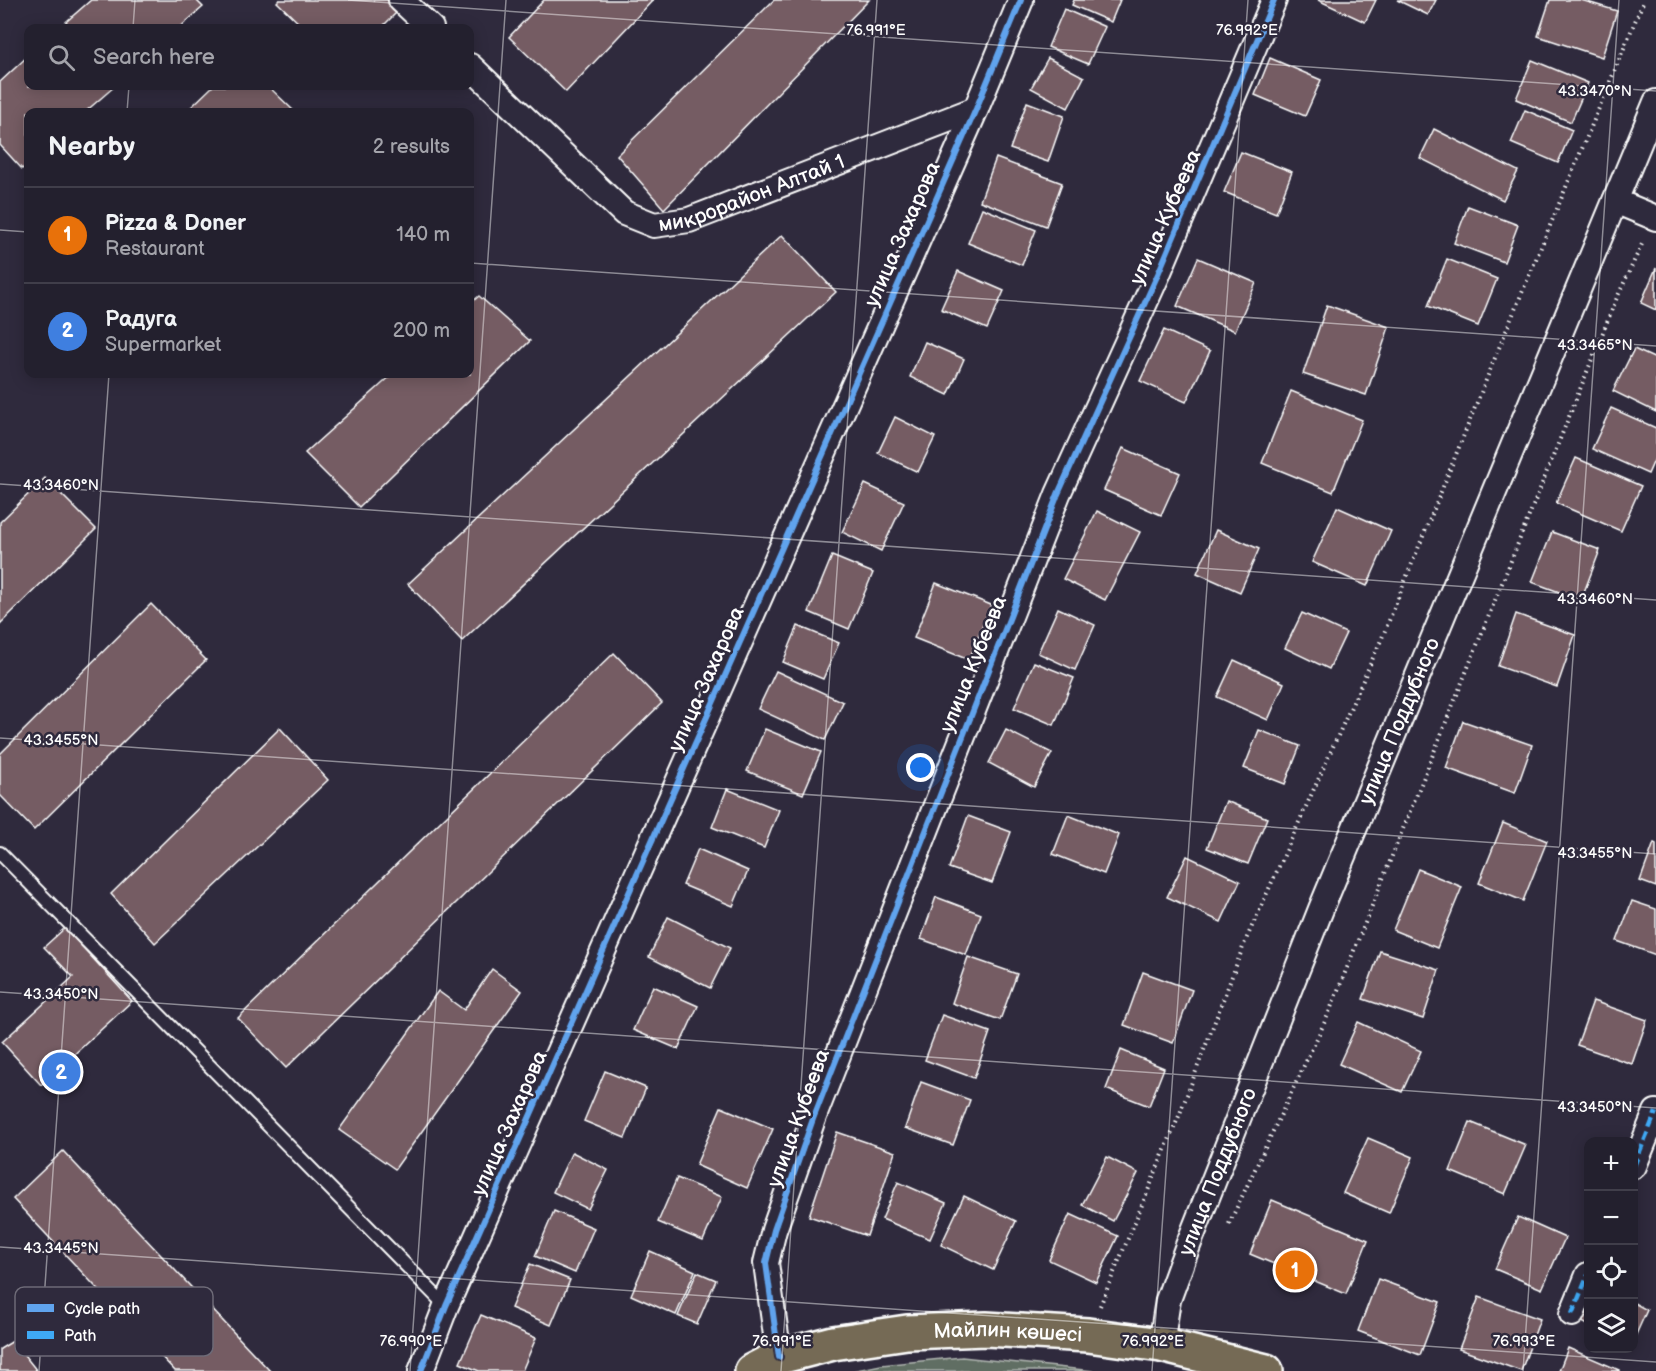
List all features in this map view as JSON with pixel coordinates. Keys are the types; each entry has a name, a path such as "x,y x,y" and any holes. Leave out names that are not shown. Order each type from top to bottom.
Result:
{"main road":[{"name":"Майлин көшесі","path":"765,1364 833,1343 907,1332 986,1329 1088,1335 1161,1345 1266,1371"}],"street":[{"path":"401,0 427,24"},
{"name":"улица Захарова","path":"421,1371 446,1306 976,109 1021,0"},
{"name":"улица Кубеева","path":"765,1364 766,1263 774,1230 813,1119 1058,494 1158,274 1274,0"},
{"name":"микрорайон Алтай 1","path":"474,70 624,213 654,225 689,220 976,109"},
{"name":"улица Поддубного","path":"1161,1345 1168,1300 1175,1279 1312,931 1656,102"},
{"path":"1615,201 1655,218"},
{"path":"1638,1156 1656,1112"},
{"path":"1572,1314 1584,1285"}],"lane":[{"path":"0,853 446,1306"}],"path":[{"path":"1088,1335 1179,1116 1245,942 1382,638 1499,348 1644,0"},
{"path":"1224,1234 1328,1015 1616,300 1655,218"}],"green space":[{"path":"962,1357 1094,1371 852,1371 881,1365"}],"building":[{"path":"91,0 196,0 203,7 184,24 64,24"},
{"path":"279,0 389,0 399,10 385,24 300,24 277,2"},
{"path":"544,0 653,0 566,92 509,37"},
{"path":"774,0 869,0 664,209 617,155"},
{"path":"1074,0 1120,0 1111,22 1072,5"},
{"path":"1318,0 1376,0 1365,22"},
{"path":"1397,0 1436,0 1428,15"},
{"path":"1550,0 1581,0 1617,11 1602,57 1538,36"},
{"path":"1064,9 1105,27 1088,64 1048,47"},
{"path":"1048,58 1084,77 1068,108 1031,88"},
{"path":"1270,58 1321,80 1305,116 1255,95"},
{"path":"24,60 24,90 110,90 90,108 24,108 24,167 22,169 0,145 0,82"},
{"path":"1532,60 1588,83 1571,122 1516,99"},
{"path":"209,90 272,90 291,108 190,108"},
{"path":"1027,102 1064,116 1048,162 1010,149"},
{"path":"1525,110 1572,130 1558,163 1511,143"},
{"path":"1434,129 1518,171 1503,200 1420,158"},
{"path":"1241,152 1292,172 1276,213 1224,192"},
{"path":"996,158 1062,183 1046,226 980,201"},
{"path":"1468,206 1518,225 1504,262 1454,243"},
{"path":"982,208 1036,230 1022,265 968,243"},
{"path":"782,235 836,292 462,641 408,584"},
{"path":"1198,258 1256,283 1235,331 1177,306"},
{"path":"1447,259 1497,279 1478,326 1428,306"},
{"path":"1656,268 1656,310 1641,303"},
{"path":"958,271 1004,291 987,329 941,309"},
{"path":"479,296 530,341 359,507 305,453 389,378 474,378 474,300"},
{"path":"1327,305 1389,327 1366,395 1303,374"},
{"path":"1164,330 1210,351 1186,402 1140,381"},
{"path":"925,342 964,359 948,395 910,377"},
{"path":"1634,349 1656,359 1656,412 1613,391"},
{"path":"1291,391 1362,420 1333,492 1262,463"},
{"path":"1611,408 1656,428 1656,456 1648,474 1592,449"},
{"path":"895,417 935,437 918,472 878,453"},
{"path":"1123,448 1180,473 1161,515 1104,490"},
{"path":"1576,458 1641,486 1621,531 1556,503"},
{"path":"45,478 96,529 0,624 0,522"},
{"path":"865,484 904,502 881,551 842,532"},
{"path":"1337,507 1391,531 1367,586 1312,562"},
{"path":"1097,511 1140,532 1105,600 1063,579"},
{"path":"1216,530 1259,549 1240,592 1197,573"},
{"path":"1552,532 1600,550 1581,600 1532,582"},
{"path":"832,556 873,573 849,629 809,612"},
{"path":"936,583 991,605 969,660 914,638"},
{"path":"151,604 206,660 34,830 0,795 0,754"},
{"path":"1058,608 1095,625 1075,670 1038,653"},
{"path":"1302,613 1346,633 1329,669 1285,648"},
{"path":"1516,614 1575,635 1557,687 1498,666"},
{"path":"798,626 839,643 823,679 783,662"},
{"path":"614,653 662,703 286,1068 238,1018"},
{"path":"1234,660 1284,683 1268,720 1217,697"},
{"path":"1034,662 1074,678 1054,725 1014,708"},
{"path":"776,671 843,702 825,740 758,709"},
{"path":"1463,721 1532,745 1515,793 1446,768"},
{"path":"280,728 328,780 155,943 111,894"},
{"path":"765,729 821,752 803,794 747,771"},
{"path":"1006,730 1052,753 1034,787 989,763"},
{"path":"1259,730 1300,746 1285,784 1244,768"},
{"path":"727,789 779,810 764,848 712,827"},
{"path":"1226,801 1267,818 1248,864 1207,848"},
{"path":"1068,815 1119,835 1104,874 1053,854"},
{"path":"968,816 1011,832 992,883 949,868"},
{"path":"1503,823 1547,841 1523,901 1479,883"},
{"path":"1654,843 1656,844 1656,887 1640,881"},
{"path":"698,849 748,871 733,906 683,885"},
{"path":"1187,856 1240,881 1221,922 1167,897"},
{"path":"1418,869 1462,887 1437,948 1393,930"},
{"path":"936,897 981,914 966,955 921,939"},
{"path":"1632,901 1656,909 1656,955 1617,941"},
{"path":"668,917 730,948 710,988 649,957"},
{"path":"65,928 132,1001 41,1085 2,1042 73,977 44,947"},
{"path":"1380,951 1439,970 1423,1019 1363,999"},
{"path":"968,957 1017,974 1000,1020 952,1003"},
{"path":"492,969 522,991 395,1169 339,1130 438,991 464,1010"},
{"path":"1143,972 1192,990 1173,1043 1124,1025"},
{"path":"653,986 698,1006 678,1049 633,1030"},
{"path":"1593,1001 1647,1020 1632,1064 1577,1045"},
{"path":"942,1015 990,1032 974,1078 925,1060"},
{"path":"1358,1022 1421,1051 1402,1092 1339,1064"},
{"path":"1121,1050 1164,1068 1149,1106 1106,1089"},
{"path":"605,1071 646,1088 625,1138 584,1121"},
{"path":"921,1082 970,1100 953,1145 905,1128"},
{"path":"721,1107 773,1129 747,1188 696,1165"},
{"path":"1470,1122 1526,1145 1505,1194 1450,1171"},
{"path":"837,1132 895,1152 867,1236 809,1216"},
{"path":"1368,1138 1413,1157 1389,1213 1343,1193"},
{"path":"63,1151 191,1287 96,1287 13,1199"},
{"path":"572,1152 608,1170 588,1209 553,1192"},
{"path":"1107,1157 1138,1173 1113,1221 1082,1205"},
{"path":"677,1178 722,1197 703,1241 658,1222"},
{"path":"898,1182 946,1203 930,1239 882,1219"},
{"path":"964,1196 1016,1221 993,1270 941,1245"},
{"path":"1272,1200 1368,1240 1346,1294 1250,1254"},
{"path":"554,1211 594,1228 575,1273 535,1256"},
{"path":"1070,1214 1118,1236 1096,1282 1049,1260"},
{"path":"1518,1217 1565,1238 1542,1289 1495,1269"},
{"path":"650,1251 695,1271 676,1315 631,1295"},
{"path":"530,1264 570,1280 551,1325 511,1308"},
{"path":"697,1272 716,1280 697,1324 678,1316"},
{"path":"1378,1279 1440,1302 1420,1355 1358,1331"},
{"path":"1479,1297 1540,1319 1521,1371 1459,1349"},
{"path":"1638,1305 1647,1310 1638,1330"},
{"path":"1584,1307 1584,1323 1578,1320"},
{"path":"213,1310 270,1371 175,1371 161,1356 213,1356"},
{"path":"481,1315 536,1338 522,1371 479,1371 460,1363"},
{"path":"13,1341 15,1356 25,1356 37,1371 0,1371 0,1349"},
{"path":"1568,1348 1619,1370 1619,1371 1559,1371"}],"marked path":[{"path":"1638,1156 1656,1112"},
{"path":"1572,1314 1584,1285"}],"cycle path":[{"path":"421,1371 446,1306 976,109 1021,0"},
{"path":"779,1357 766,1263 774,1230 813,1119 1058,494 1158,274 1274,0"}],"place":[{"name":"Радуга","path":"61,1072"},
{"name":"Pizza & Doner","path":"1295,1270"}]}
